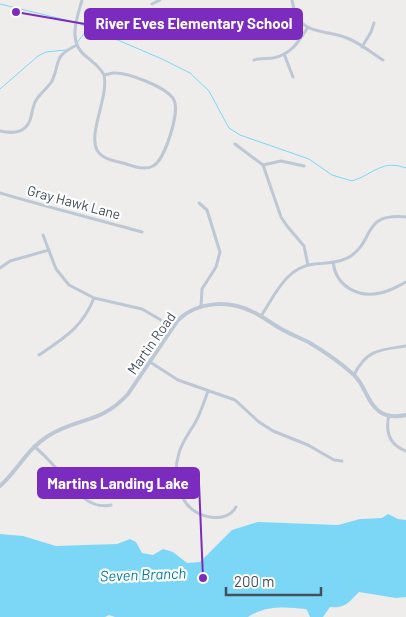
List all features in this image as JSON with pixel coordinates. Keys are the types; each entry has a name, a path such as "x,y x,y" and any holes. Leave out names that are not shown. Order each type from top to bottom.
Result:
{"street":[{"path":"82,0 74,30 77,45 84,55 100,67 104,75 105,85 95,138 97,150 109,159 142,168 154,166 163,156 175,115 176,107 174,100 162,89 129,74 118,72 104,75"},
{"path":"152,4 160,0"},
{"path":"292,0 296,14 308,27 318,32 346,38 383,60"},
{"path":"362,47 374,23"},
{"path":"254,60 274,58 284,54 296,45 308,27"},
{"path":"0,131 15,133 25,128 30,120 36,100 52,81 59,58 66,51 77,45"},
{"path":"284,54 293,77"},
{"path":"235,144 263,165 281,217 304,246 308,265"},
{"path":"263,165 281,161 304,166"},
{"name":"Gray Hawk Lane","path":"0,194 142,232"},
{"path":"200,203 207,210 220,252 216,267 202,289 200,307"},
{"path":"261,316 288,276 297,269 308,265 344,259 354,253 371,228 381,220 406,217"},
{"path":"43,235 56,269 69,285 94,298 142,309 173,328"},
{"path":"0,268 10,261 48,250"},
{"path":"333,262 341,282 349,289 360,293 379,294 406,282"},
{"path":"39,355 78,326 87,314 94,298"},
{"name":"Martin Road","path":"0,486 34,446 57,430 96,418 113,409 128,394 184,315 200,307 214,304 248,309 283,330 312,344 354,375 374,406 389,415"},
{"path":"354,375 364,359 373,352 406,346"},
{"path":"150,362 178,380 235,400 259,422 273,431 308,445 334,460 342,461"},
{"path":"208,391 199,415 179,452 176,468 178,484 185,503 198,514 222,517 231,514 236,507"},
{"path":"406,415 389,415 387,423 389,436 396,446 406,451"},
{"path":"34,446 52,463 80,496 101,506 112,505"}],"water":[{"name":"Seven Branch","path":"388,514 398,519 406,520 406,597 396,598 359,592 343,606 330,607 323,617 310,617 306,609 283,607 262,610 248,617 115,617 109,615 105,617 0,617 0,534 23,536 56,546 117,544 130,539 136,542 142,553 153,555 163,549 173,552 187,563 200,562 232,530 258,522 338,525 360,519 382,518"}],"waterway":[{"path":"0,4 74,22"},
{"path":"78,23 190,73 209,91 229,128 240,135 309,159 332,175 352,181 384,166 391,165 406,168"},
{"path":"77,43 88,28"},
{"path":"0,89 38,56 46,52 66,50"}],"place":[{"name":"River Eves Elementary School","path":"16,12"},
{"name":"Martins Landing Lake","path":"203,578"}]}
